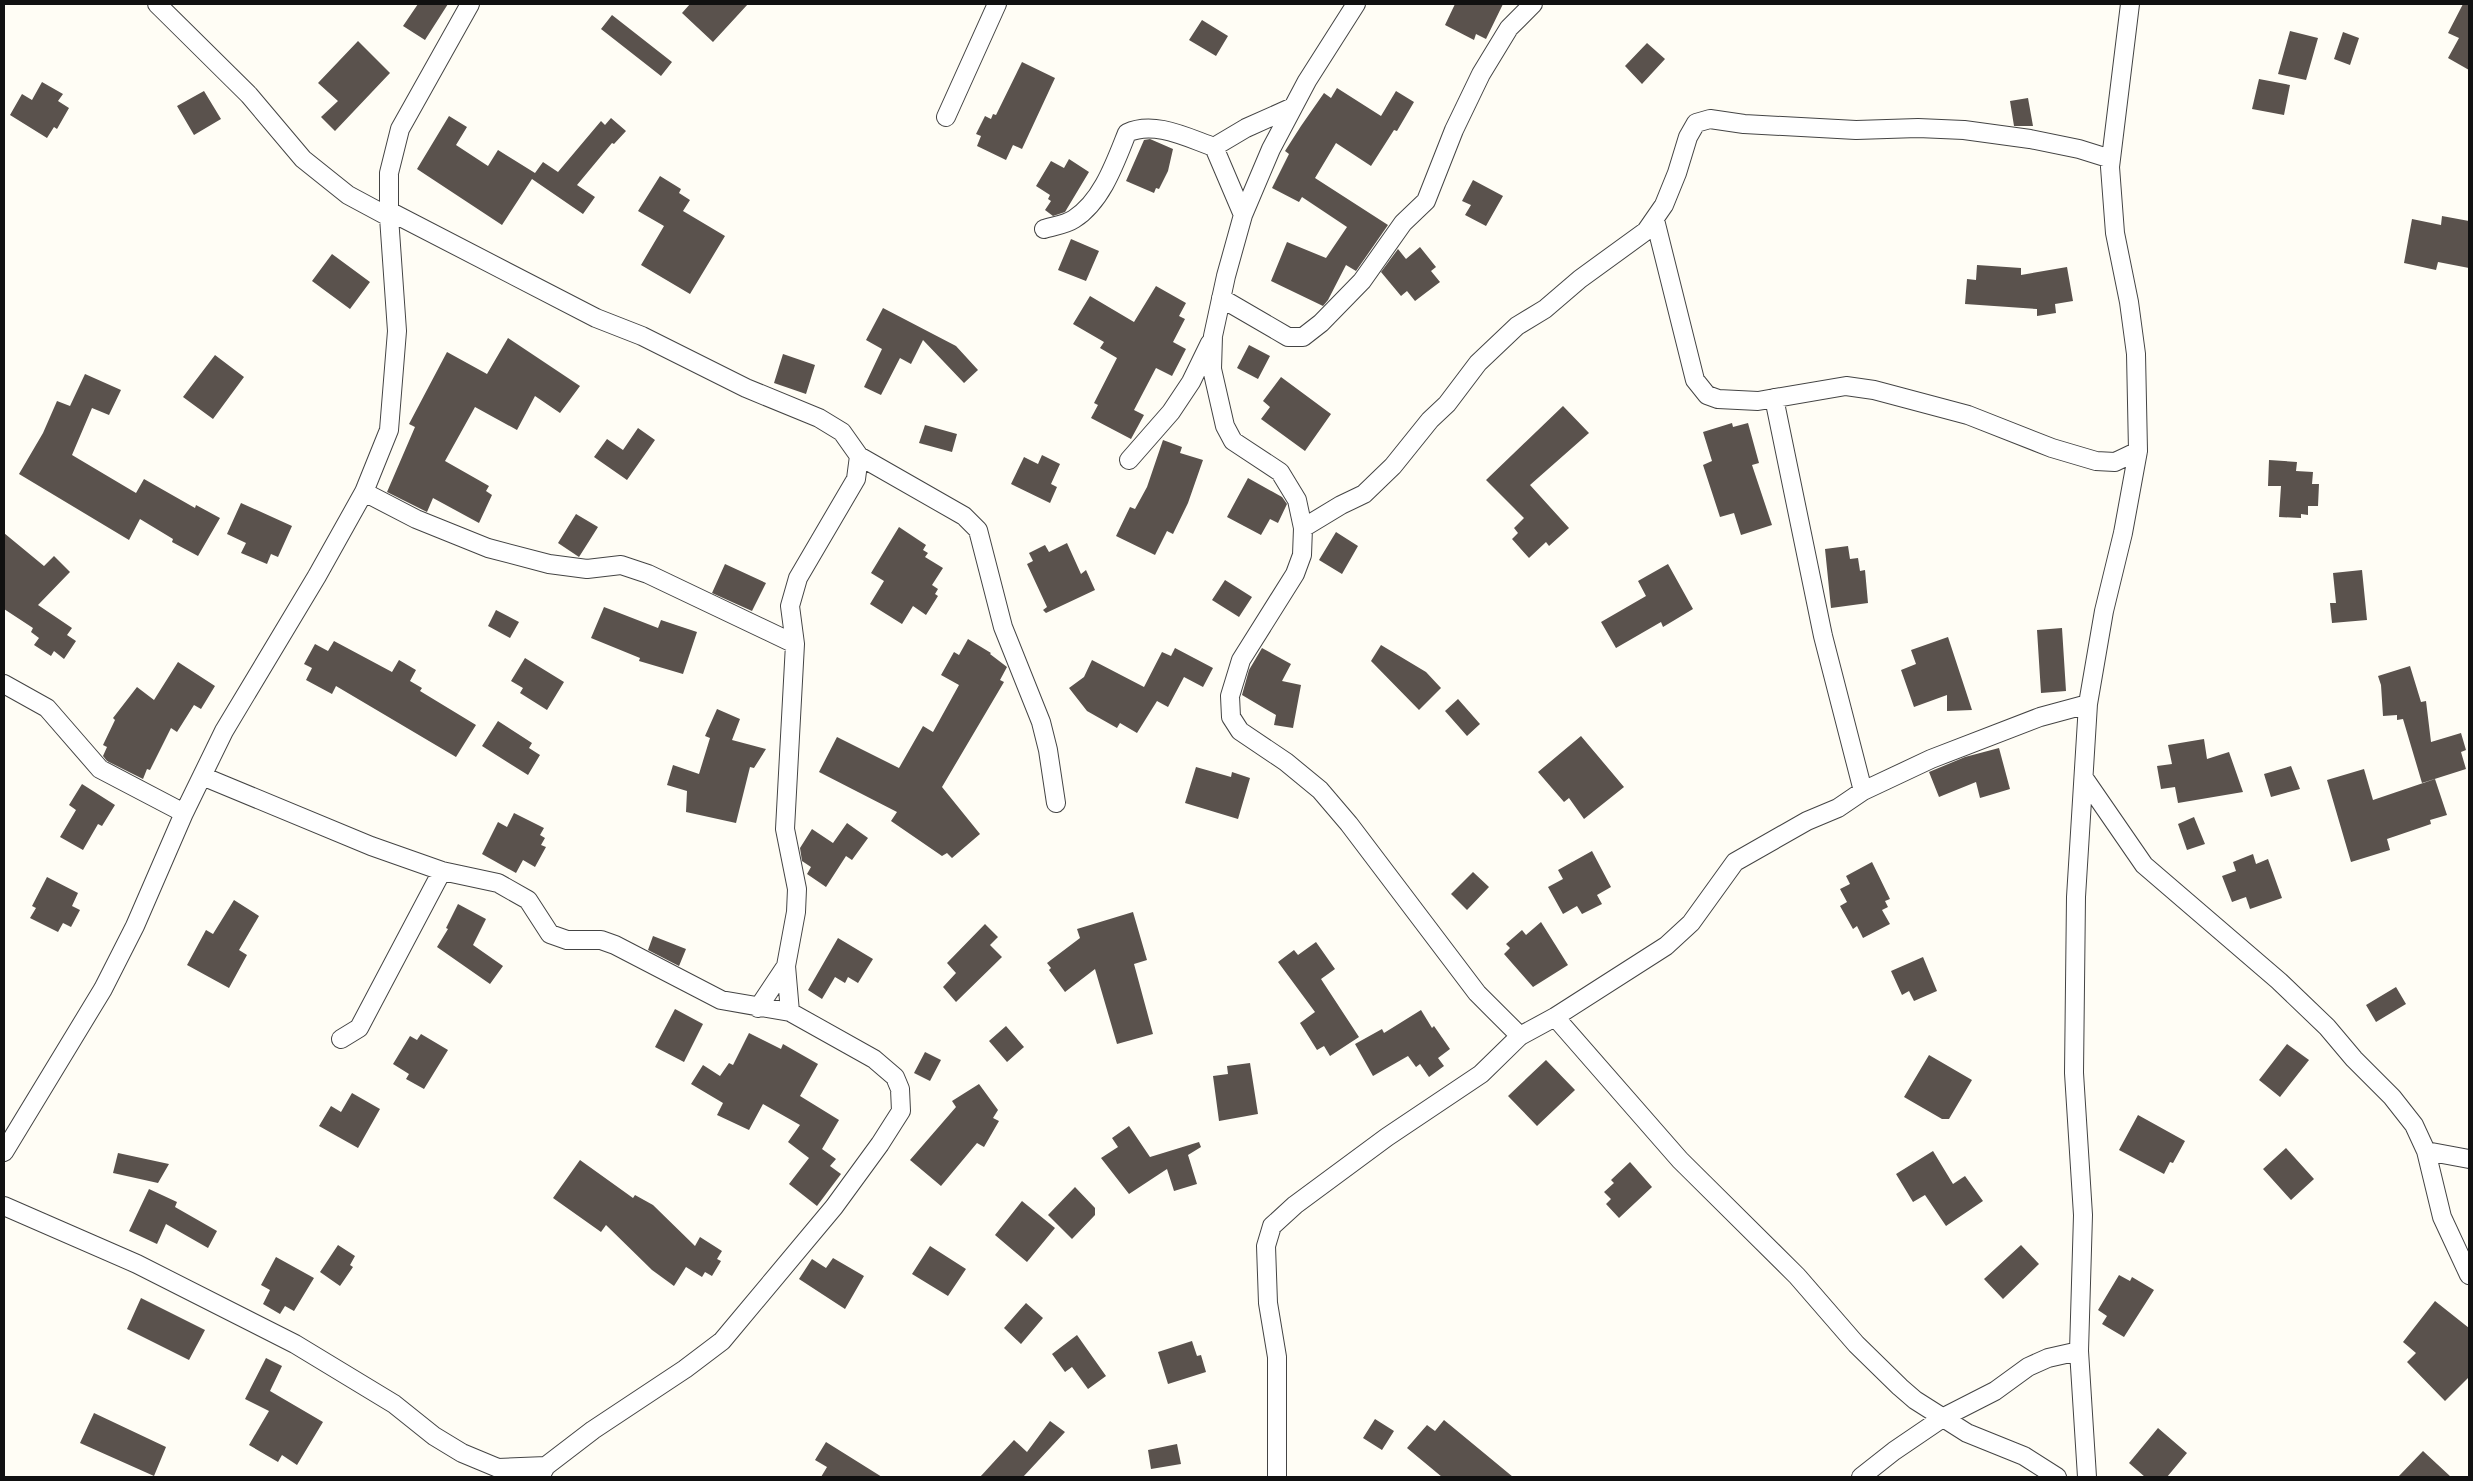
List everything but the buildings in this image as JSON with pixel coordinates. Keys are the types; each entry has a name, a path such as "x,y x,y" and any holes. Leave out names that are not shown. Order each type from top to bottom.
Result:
{"street":[{"path":"157,4 249,95 303,159 348,195 596,318 642,336 746,388 819,418 842,432 859,456 964,516 978,530 1003,627 1041,722 1056,803"},
{"path":"4,1152 102,989 135,926 184,813 224,732 317,576 364,492 389,430 397,331 389,214 389,173 400,129 470,4"},
{"path":"946,117 997,4"},
{"path":"1356,4 1307,81 1271,149 1243,215 1221,298 1214,336 1212,369 1224,426 1233,441 1280,472 1297,500 1303,528 1302,555 1295,574 1241,660 1230,696 1231,717 1240,731 1286,762 1320,790 1349,824 1477,992 1520,1036"},
{"path":"1221,298 1288,338 1303,338 1321,323 1362,281 1403,223 1426,201 1454,130 1481,74 1509,28 1533,4"},
{"path":"2087,1477 2079,1351 2083,1215 2074,1073 2076,906 2088,704 2104,611 2123,533 2138,451 2136,354 2129,302 2114,232 2111,194 2111,159 2130,4"},
{"path":"1214,147 1246,128 1293,107"},
{"path":"1303,528 1341,505 1364,494 1392,466 1425,426 1447,404 1478,363 1518,326 1546,309 1580,279 1633,241 1655,220 1670,192 1691,130 1696,123 1710,119 1744,124 1856,130 1918,128 1964,130 2030,139 2080,149 2111,159"},
{"path":"1044,229 1072,221 1088,209 1112,170 1127,133 1134,129 1144,128 1168,131 1214,147 1243,215"},
{"path":"1655,220 1695,380 1707,395 1718,399 1758,401 1846,386 1874,390 1968,415 2052,448 2096,461 2115,462 2138,451"},
{"path":"1128,460 1171,412 1191,382 1214,336"},
{"path":"1774,398 1823,636 1863,791"},
{"path":"790,1012 786,986 786,966 796,912 797,889 785,829 795,644 790,606 798,578 856,479 859,456"},
{"path":"364,492 416,519 488,548 549,564 587,569 621,565 630,568 795,644"},
{"path":"4,684 47,708 100,769 184,813"},
{"path":"1276,1477 1277,1357 1268,1303 1266,1246 1272,1226 1294,1205 1387,1137 1480,1074 1520,1036 1555,1017 1666,946 1691,924 1736,862 1807,821 1838,808 1863,791 1976,740 2040,716 2088,704"},
{"path":"4,1206 136,1264 261,1326 362,1384 448,1444 504,1473 543,1472 593,1430 685,1369 722,1341 834,1207 880,1144 900,1111 900,1089 895,1077 874,1058 790,1012 758,1008 721,1000 615,945 601,940 567,940 550,934 528,900 498,883 442,871 371,846 202,776"},
{"path":"2084,778 2144,865 2257,962 2327,1027 2392,1097 2414,1126 2426,1151 2442,1216 2469,1275"},
{"path":"341,1039 359,1028 442,871"},
{"path":"758,1008 786,966"},
{"path":"1555,1017 1680,1160 1797,1276 1856,1344 1915,1400 1979,1439 2024,1456 2057,1477"},
{"path":"2426,1151 2469,1159"},
{"path":"1861,1477 1880,1461 1944,1418 1995,1391 2037,1362 2079,1351"}]}
